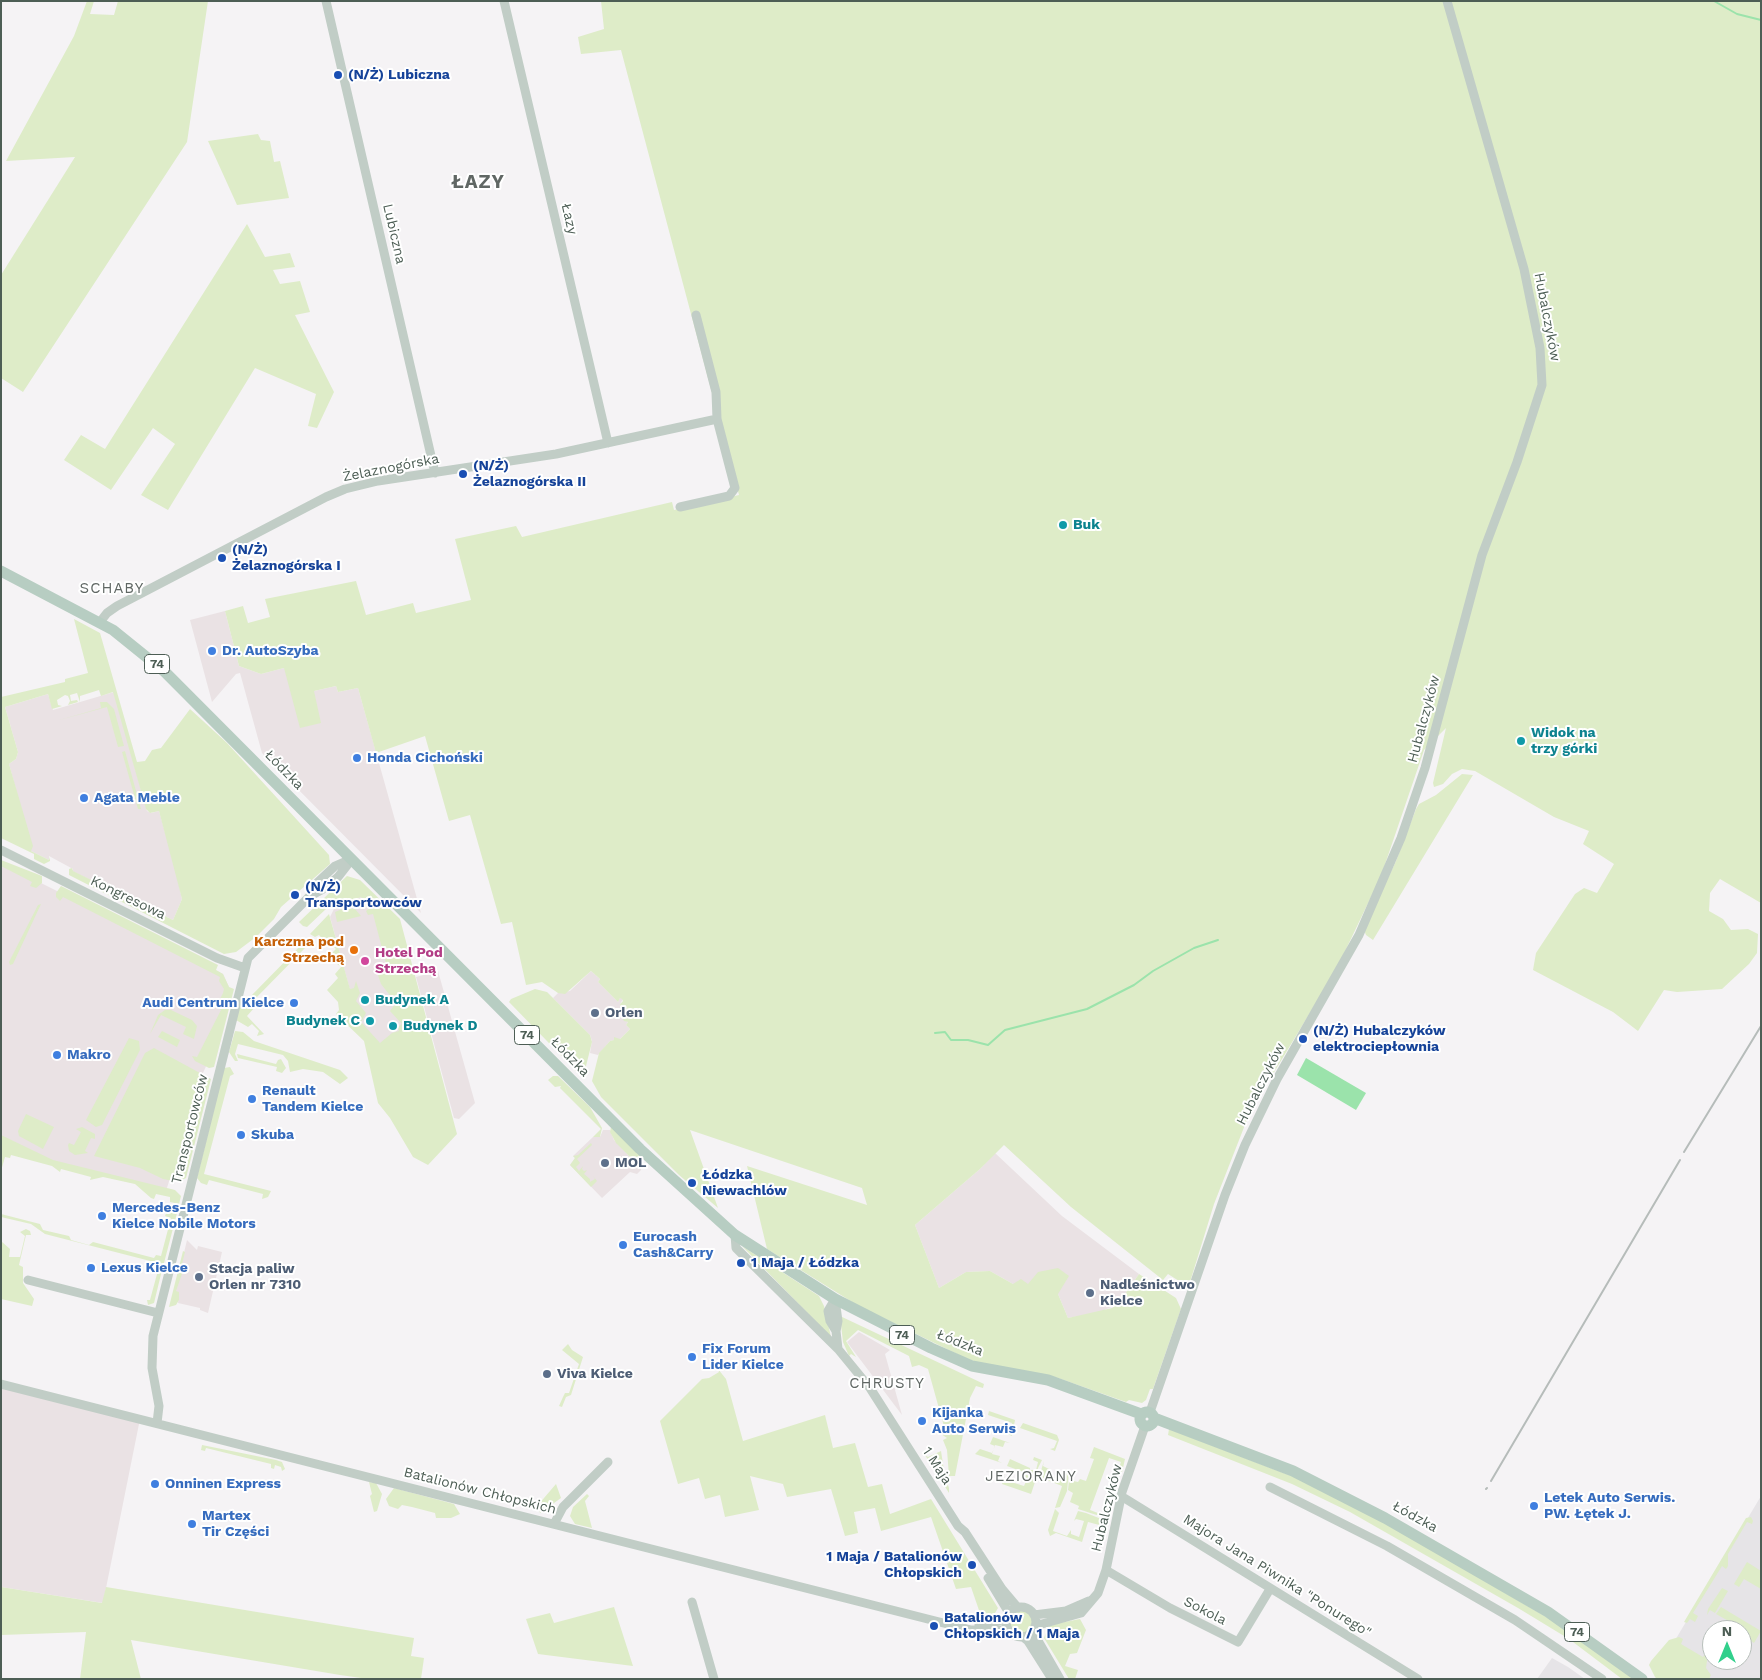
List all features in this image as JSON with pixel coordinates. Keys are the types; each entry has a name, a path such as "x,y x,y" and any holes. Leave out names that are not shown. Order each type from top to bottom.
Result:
{"main road":[{"name":"Łódzka","path":"1,571 100,622 126,639 165,672 640,1149 735,1235 835,1299 912,1339 972,1366 1048,1380 1293,1471 1386,1518 1548,1612 1642,1679"}],"street":[{"name":"Lubiczna","path":"326,1 435,473"},
{"name":"Łazy","path":"504,1 608,443"},
{"name":"Hubalczyków","path":"1034,1629 1081,1612 1096,1596 1106,1570 1121,1496 1225,1195 1245,1145 1277,1079 1359,935 1401,838 1425,768 1482,555 1517,462 1542,385 1540,348 1524,270 1447,1"},
{"path":"680,507 729,496 735,488 717,419 716,392 696,315"},
{"name":"Żelaznogórska","path":"100,622 111,610 326,497 366,484 533,458 717,419"},
{"name":"Kongresowa","path":"1,850 217,958 245,968"},
{"name":"Transportowców","path":"157,1423 159,1406 152,1354 153,1336 245,968 251,953 310,896 331,882 352,859"},
{"name":"1 Maja","path":"735,1235 736,1248 838,1349 882,1405 958,1526 1007,1616"},
{"path":"28,1280 158,1313"},
{"path":"835,1299 828,1311 830,1322 836,1331 838,1349"},
{"name":"Batalionów Chłopskich","path":"1,1384 971,1630 1007,1630"},
{"path":"554,1524 563,1507 608,1462"},
{"path":"1270,1487 1396,1551 1523,1625 1602,1679"},
{"name":"Majora Jana Piwnika \"Ponurego\"","path":"1121,1496 1418,1679"},
{"name":"1 Maja","path":"958,1526 965,1532 1002,1589 1018,1608"},
{"name":"Sokola","path":"1106,1570 1170,1608 1238,1642 1270,1589"},
{"path":"1052,1679 1028,1641 1023,1637 1014,1636 1007,1630 1007,1616 1018,1608 1027,1609 1034,1615 1066,1611 1096,1596"},
{"path":"692,1602 714,1679"},
{"path":"1034,1615 1034,1629 1060,1679"},
{"name":"Batalionów Chłopskich","path":"952,1624 993,1624 1007,1616"},
{"path":"1023,1637 1034,1629"}],"shaded area":[{"path":"87,1 94,1 90,14 114,15 118,1 208,1 187,142 23,392 1,378 1,275 75,157 6,161 74,36"},
{"path":"601,1 1761,1 1761,903 1720,879 1710,893 1709,911 1723,919 1731,930 1748,929 1758,934 1757,953 1749,964 1722,989 1677,992 1664,990 1638,1031 1613,1012 1533,970 1536,953 1575,894 1584,888 1597,893 1614,864 1583,844 1589,831 1554,817 1475,771 1462,769 1452,774 1443,784 1434,787 1433,783 1446,728 1424,750 1381,876 1337,968 1250,1112 1214,1204 1190,1282 1179,1281 1168,1274 1163,1280 1071,1207 1004,1145 980,1169 915,1225 939,1288 966,1272 990,1271 1013,1284 1021,1279 1028,1284 1038,1272 1058,1268 1069,1276 1058,1294 1068,1318 1112,1308 1118,1304 1139,1274 1176,1298 1181,1309 1153,1389 1150,1389 1146,1400 1142,1403 1129,1400 1126,1402 1058,1378 989,1367 961,1356 857,1305 767,1249 747,1166 867,1205 862,1188 690,1130 718,1208 679,1175 601,1097 592,1081 599,1053 610,1041 614,1040 614,1037 620,1039 630,1029 626,1025 628,1022 622,1018 620,1004 623,1001 622,999 620,998 618,1002 598,982 600,979 591,971 565,994 558,993 542,982 526,985 512,922 501,924 470,815 449,821 425,736 376,753 358,688 338,692 336,686 314,691 321,723 300,728 284,668 261,674 239,666 225,611 243,606 248,623 270,617 265,599 356,581 366,615 413,603 416,613 471,600 455,539 516,526 522,537 672,502 674,510 739,495 621,50 581,54 578,37 604,29"},
{"path":"258,134 261,140 270,141 274,162 280,161 289,198 237,205 208,141"},
{"path":"247,224 265,257 290,253 295,267 273,270 280,284 300,281 310,312 295,315 334,392 317,428 308,426 316,394 255,368 168,510 141,495 175,444 153,428 111,490 64,460 81,435 105,449"},
{"path":"225,611 239,666 261,674 284,668 314,691 336,686 338,692 358,688 421,913 262,753 240,673 236,674 212,702 190,620"},
{"path":"74,619 100,633 137,762 145,761 152,750 161,748 190,709 227,743 329,855 330,864 281,907 274,919 256,937 236,952 224,954 69,875 69,869 72,868 73,871 173,920 182,899 159,811 150,813 146,809 113,692 101,696 99,690 80,696 80,702 77,693 70,695 71,701 77,700 78,702 68,705 70,701 68,696 65,695 57,700 58,705 62,706 52,709 48,694 5,707 18,752 16,759 9,764 33,846 31,851 49,860 50,857 50,861 44,864 34,859 34,854 1,838 1,697 65,682 65,679 88,673"},
{"path":"114,692 147,811 151,813 159,811 175,867 182,899 173,920 72,871 73,869 49,856 49,860 29,850 31,846 9,764 16,759 18,752 5,707 48,694 53,710"},
{"path":"100,702 107,702 114,709 124,746 118,747 107,707 56,721 101,708"},
{"path":"125,751 141,809 138,809 122,752"},
{"path":"1462,774 1473,775 1373,940 1366,935 1364,930 1396,861 1416,809 1419,804 1436,795"},
{"path":"1,860 42,876 42,883 36,888 30,886 32,882 1,866"},
{"path":"1,863 223,974 229,987 214,1049 202,1075 166,1191 1,1152"},
{"path":"347,876 360,880 400,919 457,1134 428,1165 413,1157 390,1118 378,1103 364,1041 336,1014 339,1010 338,1002 327,990 338,978 335,974 341,967 328,957 336,949 332,945 330,947 319,935 315,937 310,934 329,914 350,989 354,988 356,981 360,993 356,1001 366,1013 361,1022 380,1043 392,1033 399,1031 398,1027 402,1024 390,1011 396,1003 381,984 378,975 383,973 382,968 387,967 373,914 368,915 366,911 370,908 361,897 327,908 307,927 299,922"},
{"name":"Hotel Pod Strzechą","path":"362,885 369,892 406,1027 381,1050 359,1023 330,917 334,909"},
{"path":"61,886 218,965 216,970 223,974 229,987 234,989 214,1067 209,1068 195,1061 192,1056 197,1057 221,1010 216,1007 224,989 219,981 220,977 63,897 60,901 56,897 56,893"},
{"path":"41,904 13,964 10,965 9,962 38,905"},
{"path":"345,908 355,909 361,916 337,922 335,912"},
{"path":"306,940 306,947 253,1001 255,1007 247,1016 264,1034 257,1036 259,1031 252,1024 248,1027 236,1020 242,996 248,999"},
{"path":"438,971 475,1103 459,1119 454,1118 416,977"},
{"name":"Orlen","path":"591,971 600,979 598,982 618,1002 620,997 623,999 620,1004 622,1018 628,1022 626,1025 630,1029 620,1039 610,1041 598,1055 590,1053 592,1041 590,1035 553,998 558,993 570,991"},
{"path":"535,989 547,992 590,1035 592,1042 583,1078 509,1002 511,999"},
{"path":"165,1010 171,1010 192,1020 197,1026 194,1039 183,1034 186,1027 161,1015 150,1034 158,1015"},
{"path":"162,1031 180,1040 177,1047 158,1037"},
{"path":"235,1031 243,1032 254,1041 340,1070 348,1078 340,1084 323,1072 303,1069 290,1072 288,1061 283,1055 238,1044 235,1054 238,1061 235,1061 229,1052"},
{"path":"129,1038 139,1041 140,1050 102,1125 96,1127 86,1120"},
{"path":"154,1048 211,1079 186,1178 178,1182 163,1179 140,1168 94,1156 145,1053"},
{"path":"237,1054 276,1064 281,1059 286,1068 282,1073 276,1071 277,1067 238,1058"},
{"path":"1306,1058 1366,1093 1356,1110 1297,1075"},
{"path":"230,1067 234,1074 230,1076 204,1174 271,1191 268,1197 262,1199 263,1194 209,1180 207,1185 201,1183 197,1178 224,1068"},
{"path":"553,1076 558,1076 590,1107 602,1128 600,1137 593,1137 601,1129 560,1088 561,1086 555,1087 548,1080"},
{"path":"26,1114 54,1127 43,1149 19,1136 18,1131"},
{"path":"82,1127 95,1134 95,1139 91,1138 85,1151 88,1153 75,1155 69,1151 68,1145 69,1143 74,1145 81,1132 76,1129"},
{"path":"611,1127 643,1158 643,1162 633,1160 616,1143 610,1132"},
{"name":"MOL","path":"603,1130 610,1130 614,1140 631,1158 638,1161 641,1170 637,1174 630,1172 602,1198 570,1165 575,1158 573,1156 593,1137 600,1137"},
{"path":"1,1135 53,1160 175,1190 181,1196 179,1204 170,1202 170,1197 156,1194 154,1199 151,1198 135,1184 103,1177 90,1180 91,1177 61,1169 60,1172 52,1166 11,1155 10,1158 5,1157 1,1171"},
{"path":"591,1143 592,1145 577,1159 580,1163 576,1167 579,1171 583,1166 582,1169 584,1171 587,1170 584,1174 590,1179 590,1182 595,1179 593,1176 597,1181 591,1187 570,1165 575,1158 573,1156 578,1155"},
{"path":"995,1153 1062,1216 1139,1274 1118,1304 1098,1313 1068,1318 1058,1294 1028,1284 1013,1284 990,1271 966,1272 939,1288 915,1225 980,1169"},
{"path":"171,1209 177,1213 164,1263 162,1264 45,1234 31,1224 1,1217 1,1214 40,1224 43,1230 69,1236 71,1240 89,1245 93,1242 154,1258 156,1255 161,1256 171,1218 165,1216 167,1211"},
{"path":"26,1229 30,1231 31,1235 26,1235 19,1265 23,1267 23,1283 34,1299 32,1306 1,1299 1,1241 10,1249 9,1257 20,1257 25,1236 20,1232"},
{"name":"Stacja paliw Orlen nr 7310","path":"187,1240 197,1250 198,1246 222,1252 208,1313 200,1310 200,1308 178,1303 179,1293 175,1291"},
{"path":"742,1246 819,1296 824,1306 831,1337"},
{"path":"183,1251 185,1252 181,1268 183,1271 176,1291 179,1292 179,1300 176,1305 169,1307"},
{"path":"155,1267 162,1270 154,1303 148,1305 147,1300 150,1300 157,1274 152,1271"},
{"path":"840,1316 984,1384 983,1388 976,1386 970,1398 955,1476 949,1476 947,1450 943,1440 947,1438 941,1434 945,1430 928,1369 919,1365 912,1367 909,1356 858,1330 846,1341 856,1357 851,1354 849,1356 843,1342"},
{"path":"859,1332 890,1350 885,1354 902,1415 847,1342"},
{"path":"568,1344 572,1350 583,1357 571,1395 566,1397 562,1407 559,1406 565,1393 569,1393 579,1364 562,1350"},
{"path":"718,1369 726,1379 743,1441 825,1415 833,1448 855,1443 868,1487 882,1484 890,1514 931,1499 998,1608 992,1618 982,1619 971,1587 956,1589 931,1517 881,1531 875,1508 854,1512 858,1533 845,1536 831,1489 787,1497 783,1484 750,1476 759,1510 725,1517 720,1495 705,1499 699,1478 678,1484 660,1421 702,1379 709,1378 719,1372"},
{"path":"1,1384 140,1419 103,1603 1,1587"},
{"path":"989,1411 1015,1420 1012,1436 1005,1433 1006,1429 1010,1430 1012,1423 988,1415"},
{"path":"1023,1423 1057,1435 1059,1440 1055,1451 1050,1449 1054,1448 1057,1441 1020,1428"},
{"path":"1169,1429 1294,1477 1377,1518 1565,1628 1634,1679 1622,1679 1569,1639 1350,1512 1292,1484 1168,1435"},
{"path":"993,1437 1010,1443 1005,1442 1003,1447 995,1446 990,1444"},
{"path":"202,1445 276,1460 282,1462 285,1469 282,1471 281,1467 275,1465 274,1469 271,1468 271,1464 206,1448 205,1451 201,1450"},
{"path":"1094,1447 1125,1459 1122,1472 1118,1471 1121,1462 1109,1458 1090,1510 1103,1515 1106,1505 1111,1507 1109,1519 1078,1509 1079,1506 1070,1502 1073,1493 1068,1490 1069,1480 1078,1482 1080,1479 1086,1481 1094,1459 1090,1458"},
{"path":"980,1449 992,1453 994,1450 992,1454 1000,1456 998,1461 1002,1463 975,1454"},
{"path":"941,1451 949,1493 925,1455 928,1457"},
{"path":"1034,1457 1042,1460 1038,1468 1036,1480 1034,1476 1007,1466 1010,1459 1030,1468 1030,1470 1036,1470 1038,1462 1033,1460"},
{"path":"1044,1461 1043,1466 1049,1469 1047,1475 1062,1480 1066,1469 1069,1471 1067,1491 1060,1507 1055,1508 1062,1486 1039,1477"},
{"path":"1007,1467 1004,1478 1008,1479 1010,1476 1008,1481 1024,1486 1027,1479 1022,1477 1023,1474 1033,1477 1035,1482 1031,1494 1002,1484"},
{"path":"369,1482 376,1483 382,1494 377,1511 374,1512 370,1496 372,1494"},
{"path":"556,1484 561,1498 540,1513 538,1505"},
{"path":"394,1488 454,1504 460,1514 451,1518 436,1518 435,1513 412,1507 402,1505 398,1509 389,1506 386,1499"},
{"path":"587,1494 589,1496 585,1501 592,1528 575,1524 570,1516 573,1507"},
{"path":"1761,1496 1761,1679 1680,1679 1674,1642"},
{"path":"1055,1509 1059,1513 1053,1531 1067,1536 1071,1530 1071,1534 1079,1537 1084,1521 1076,1519 1074,1521 1078,1511 1109,1522 1107,1527 1088,1522 1082,1542 1056,1533 1050,1536 1048,1530"},
{"path":"1751,1517 1752,1524 1747,1522 1728,1554 1728,1566 1726,1569 1722,1566 1693,1613 1698,1616 1695,1622 1690,1619 1687,1623 1684,1622 1746,1518"},
{"path":"1747,1562 1761,1571 1761,1589 1744,1579 1739,1587 1734,1584"},
{"path":"1,1587 102,1603 106,1587 414,1638 411,1656 424,1658 421,1679 368,1679 131,1640 141,1679 80,1679 86,1632 1,1635"},
{"path":"1722,1588 1728,1591 1715,1613 1710,1610 1707,1615 1708,1609"},
{"path":"614,1607 633,1666 538,1654 526,1619 550,1613 554,1623"},
{"path":"1721,1607 1743,1620 1727,1620 1716,1614"},
{"path":"1021,1611 1029,1614 1032,1622 1029,1630 1021,1633 1013,1630 1010,1622 1013,1614"},
{"path":"1080,1619 1086,1630 1077,1653 1070,1654 1065,1666 1078,1670 1075,1679 1069,1679 1044,1638 1049,1625"},
{"path":"1752,1626 1761,1631 1754,1643 1752,1642"},
{"path":"1679,1637 1683,1639 1681,1644 1702,1656 1702,1670 1707,1670 1711,1675 1709,1679 1657,1679 1649,1665 1669,1640"},
{"path":"1552,1658 1568,1667 1585,1679 1537,1679"}],"waterway":[{"path":"1714,1 1737,14 1761,20"},
{"path":"935,1033 945,1032 951,1040 968,1040 988,1045 1005,1030 1087,1009 1134,985 1153,971 1194,948 1218,940"}],"railway":[{"path":"1684,1152 1761,1026"},
{"path":"1491,1481 1680,1160"}],"place":[{"name":"(N/Ż) Lubiczna","path":"338,75"},
{"name":"(N/Ż) Żelaznogórska II","path":"463,474"},
{"name":"Buk","path":"1063,525"},
{"name":"(N/Ż) Żelaznogórska I","path":"222,558"},
{"name":"Dr. AutoSzyba","path":"212,651"},
{"name":"Widok na trzy górki","path":"1521,741"},
{"name":"Honda Cichoński","path":"357,758"},
{"name":"Agata Meble","path":"84,798"},
{"name":"(N/Ż) Transportowców","path":"295,895"},
{"name":"Karczma pod Strzechą","path":"354,950"},
{"name":"Hotel Pod Strzechą","path":"365,961"},
{"name":"Budynek A","path":"365,1000"},
{"name":"Audi Centrum Kielce","path":"294,1003"},
{"name":"Orlen","path":"595,1013"},
{"name":"Budynek C","path":"370,1021"},
{"name":"Budynek D","path":"393,1026"},
{"name":"(N/Ż) Hubalczyków elektrociepłownia","path":"1303,1039"},
{"name":"Makro","path":"57,1055"},
{"name":"Renault Tandem Kielce","path":"252,1099"},
{"name":"Skuba","path":"241,1135"},
{"name":"MOL","path":"605,1163"},
{"name":"Łódzka Niewachlów","path":"692,1183"},
{"name":"Mercedes-Benz Kielce Nobile Motors","path":"102,1216"},
{"name":"Eurocash Cash&Carry","path":"623,1245"},
{"name":"1 Maja / Łódzka","path":"741,1263"},
{"name":"Lexus Kielce","path":"91,1268"},
{"name":"Stacja paliw Orlen nr 7310","path":"199,1277"},
{"name":"Nadleśnictwo Kielce","path":"1090,1293"},
{"name":"Fix Forum Lider Kielce","path":"692,1357"},
{"name":"Viva Kielce","path":"547,1374"},
{"name":"Kijanka Auto Serwis","path":"922,1421"},
{"name":"Onninen Express","path":"155,1484"},
{"name":"Letek Auto Serwis. PW. Łętek J.","path":"1534,1506"},
{"name":"Martex Tir Części","path":"192,1524"},
{"name":"1 Maja / Batalionów Chłopskich","path":"972,1565"},
{"name":"Batalionów Chłopskich / 1 Maja","path":"934,1626"}],"district":[{"name":"ŁAZY","path":"478,182"},
{"name":"SCHABY","path":"112,589"},
{"name":"CHRUSTY","path":"887,1384"},
{"name":"JEZIORANY","path":"1031,1477"}]}
